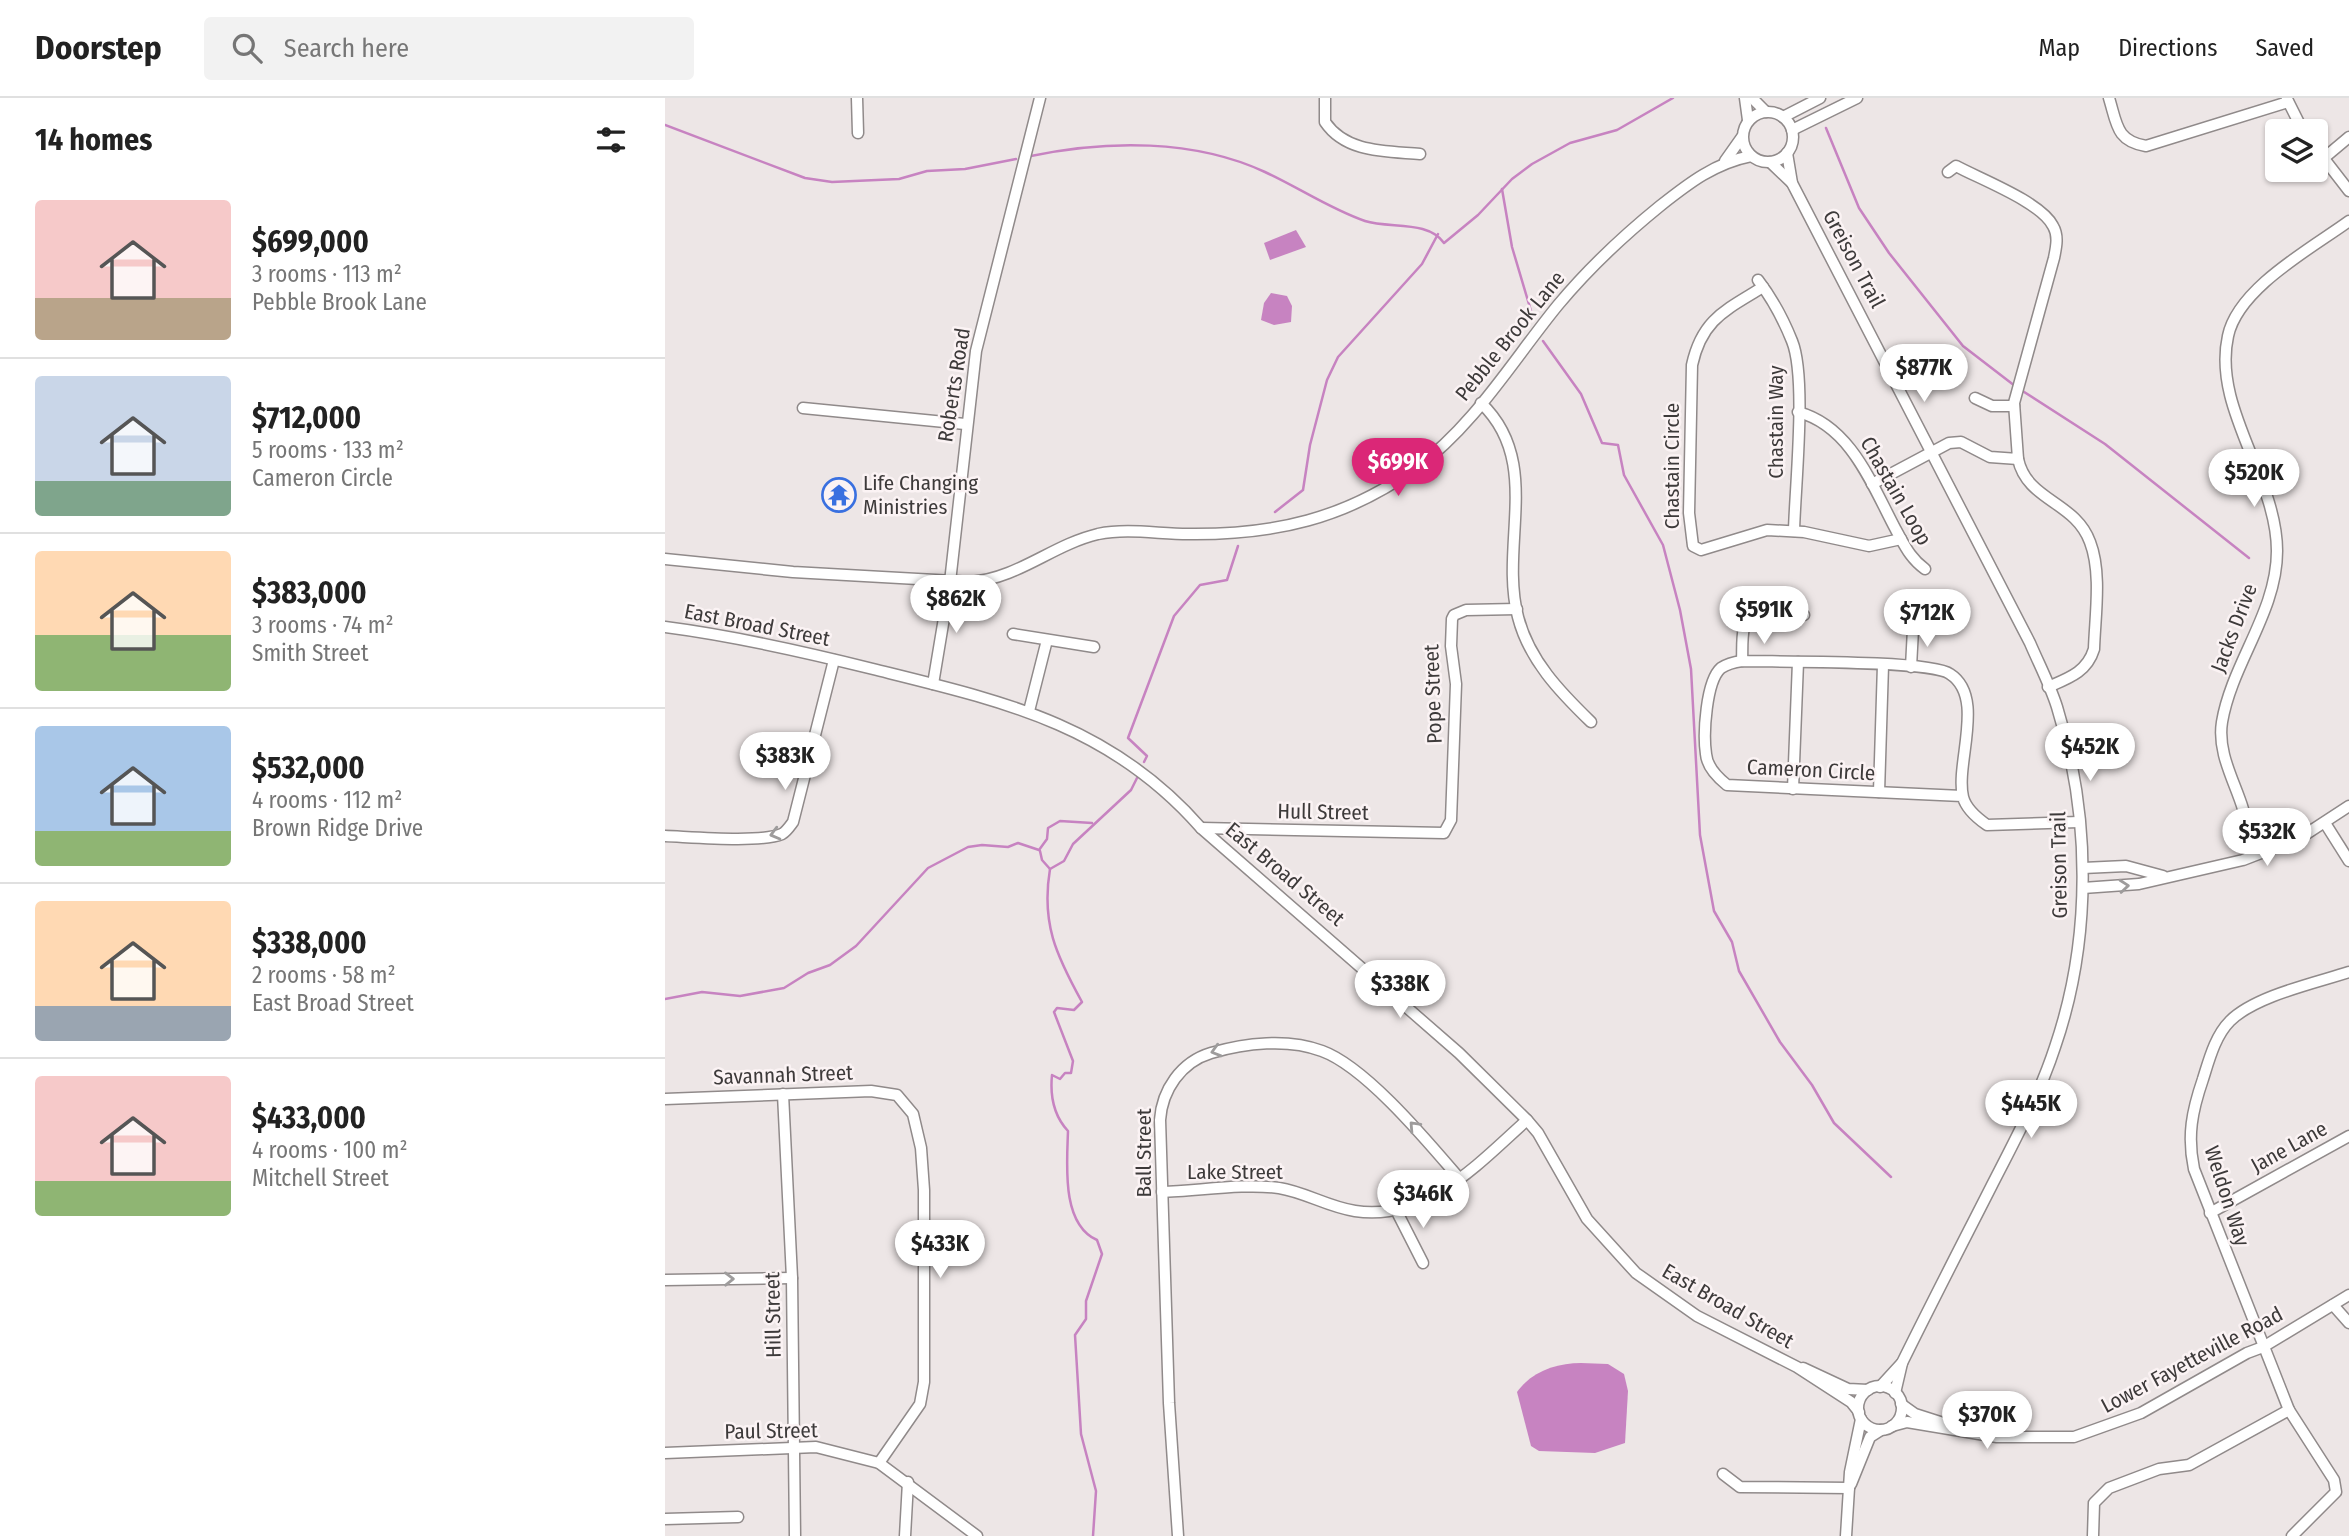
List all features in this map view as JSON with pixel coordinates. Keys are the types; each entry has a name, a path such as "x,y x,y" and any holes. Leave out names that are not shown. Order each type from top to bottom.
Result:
{"street":[{"path":"857,98 858,133"},
{"name":"Roberts Road","path":"933,684 950,582 965,424 976,351 1039,98"},
{"path":"1325,98 1325,122 1332,133 1374,150 1420,155"},
{"path":"1745,98 1748,120 1742,137 1751,156 1770,162 1787,153 1793,138 1792,130 1783,117 1766,112 1752,98"},
{"path":"1783,117 1820,98"},
{"path":"1792,130 1857,98"},
{"path":"2109,98 2121,134 2130,144 2146,146 2287,100 2297,119"},
{"path":"1748,120 1766,112"},
{"name":"Pebble Brook Lane","path":"665,559 793,572 950,582 999,579 1079,541 1109,532 1229,535 1277,530 1304,523 1373,495 1406,475 1439,449 1481,403 1559,304 1610,250 1678,192 1725,161 1742,137"},
{"path":"2328,155 2349,137"},
{"name":"Greison Trail","path":"1787,153 1792,183 2030,643 2068,749 2080,821 2083,888 2079,947 2070,996 2055,1048 2008,1154 1902,1363 1895,1393"},
{"name":"Pebble Brook Lane","path":"1725,161 1751,156"},
{"name":"Greison Trail","path":"1770,162 1792,183"},
{"path":"2328,163 2349,191"},
{"path":"1948,172 1956,166 2033,207 2053,225 2057,234 2054,258 2014,407 2018,459 2022,475 2030,486 2063,507 2078,521 2090,540 2095,557 2094,649 2084,669 2048,687"},
{"name":"Jacks Drive","path":"2252,856 2243,810 2224,752 2222,725 2231,687 2266,605 2277,551 2268,505 2231,398 2225,359 2228,334 2238,311 2263,284 2349,221"},
{"name":"Chastain Way","path":"1760,283 1793,342 1798,412 1794,531"},
{"name":"Chastain Circle","path":"1760,283 1716,318 1702,332 1696,345 1692,365 1693,546 1701,550 1766,530 1794,531 1869,546 1901,539"},
{"path":"1975,398 1992,406 2014,407"},
{"path":"1481,403 1501,425 1513,451 1517,609 1528,642 1544,671 1562,694 1591,722"},
{"path":"803,408 965,424"},
{"name":"Chastain Loop","path":"1798,412 1814,416 1839,434 1872,484 1912,560 1925,569"},
{"path":"1872,484 1940,445 1961,442 1990,457 2018,459"},
{"name":"Pope Street","path":"1444,833 1451,820 1456,725 1452,620 1454,615 1466,610 1517,609"},
{"path":"1804,615 1756,612 1750,615 1744,625 1742,661 1883,665 1946,671 1955,677 1968,700 1962,796 1975,816 1987,825 2080,821"},
{"name":"East Broad Street","path":"665,627 704,632 834,660 1029,711 1070,728 1142,770 1173,796 1201,828 1459,1053 1527,1120 1538,1133 1587,1219 1636,1273 1697,1316 1797,1367 1851,1402 1870,1427 1881,1430"},
{"path":"1911,667 1913,629"},
{"path":"1013,635 1094,647"},
{"path":"1029,711 1047,640"},
{"path":"665,836 762,837 782,834 789,829 834,660"},
{"name":"Cameron Circle","path":"1742,661 1720,669 1712,681 1708,696 1706,755 1718,778 1727,785 1962,796"},
{"path":"1793,789 1798,663"},
{"path":"1879,792 1883,665"},
{"path":"2083,888 2139,884 2252,856 2300,838 2349,806"},
{"path":"2325,823 2349,861"},
{"name":"Hull Street","path":"1201,828 1444,833"},
{"path":"2083,868 2126,866 2164,876"},
{"name":"Weldon Way","path":"2292,1536 2336,1492 2334,1480 2289,1409 2263,1348 2194,1169 2189,1135 2192,1110 2214,1045 2229,1021 2249,1006 2349,972"},
{"name":"Ball Street","path":"1178,1536 1169,1403 1161,1104 1173,1080 1195,1058 1228,1048 1291,1043 1323,1051 1350,1067 1411,1122 1459,1178"},
{"name":"Savannah Street","path":"665,1099 871,1091 900,1098 913,1114 924,1189 925,1382 920,1404 879,1463"},
{"name":"Hill Street","path":"783,1094 792,1278 795,1536"},
{"name":"Lake Street","path":"1162,1192 1274,1188 1297,1191 1355,1211 1396,1210 1440,1194 1527,1120"},
{"name":"Jane Lane","path":"2210,1213 2349,1136"},
{"path":"1396,1210 1423,1263"},
{"path":"665,1280 792,1278"},
{"name":"Lower Fayetteville Road","path":"1892,1426 1906,1422 2027,1439 2074,1437 2141,1413 2247,1353 2263,1348 2349,1295"},
{"path":"2333,1305 2349,1323"},
{"name":"Greison Trail","path":"1880,1387 1902,1363"},
{"name":"East Broad Street","path":"1797,1367 1807,1369 1848,1389 1868,1390 1880,1387"},
{"path":"1849,1488 1870,1437 1892,1426 1900,1416 1901,1404 1895,1393 1880,1387"},
{"path":"1846,1536 1860,1400 1868,1390"},
{"name":"Lower Fayetteville Road","path":"1901,1404 1915,1414 1963,1431"},
{"path":"2093,1536 2094,1503 2109,1488 2159,1469 2189,1465 2289,1409"},
{"name":"Paul Street","path":"665,1452 835,1450 879,1463 977,1536"},
{"path":"1723,1474 1740,1487 1849,1488"},
{"path":"905,1536 908,1482"},
{"path":"665,1519 738,1517"}],"shaded area":[{"path":"1296,230 1306,247 1270,260 1264,243"},
{"path":"1271,293 1287,296 1292,306 1291,322 1274,325 1261,320 1264,303"},
{"path":"1581,1363 1608,1364 1624,1374 1628,1391 1625,1443 1595,1453 1539,1451 1531,1446 1517,1392 1530,1379 1546,1370"}],"waterway":[{"path":"1031,156 1120,145 1180,148 1209,153 1265,172 1365,221 1419,228 1437,236 1444,243 1478,215 1512,179 1532,164 1570,143 1617,130 1673,98"},
{"path":"665,125 805,178 832,182 899,179 927,171 965,169 1016,159"},
{"path":"1826,128 1859,208 1889,253 1963,346 2015,386"},
{"path":"1502,189 1512,247 1531,311"},
{"path":"1275,512 1303,490 1310,445 1327,380 1338,357 1422,264 1438,234"},
{"path":"1543,341 1581,394 1602,443 1618,445 1624,475 1663,545 1680,610 1691,669 1700,835 1714,911 1732,942 1739,971 1780,1042 1812,1085 1834,1123 1891,1177"},
{"path":"2021,390 2105,444 2249,558"},
{"path":"1144,762 1147,756 1128,738 1174,616 1200,585 1227,580 1238,546"},
{"path":"1093,1536 1096,1491 1081,1434 1075,1335 1086,1319 1086,1301 1102,1254 1097,1240 1085,1232 1072,1207 1067,1176 1068,1131 1059,1119 1052,1098 1052,1075 1060,1079 1065,1073 1071,1073 1073,1061 1054,1012 1057,1008 1074,1010 1082,1002 1053,938 1049,922 1048,888 1050,869 1064,861 1073,844 1131,790 1137,778"},
{"path":"665,999 702,992 740,996 784,988 808,973 830,965 856,946 928,868 968,847 1008,847 1018,843 1039,850 1047,839 1048,828 1060,821 1092,823"},
{"path":"1040,851 1042,860 1050,869"}],"place":[{"name":"Life Changing Ministries","path":"839,495"}]}
